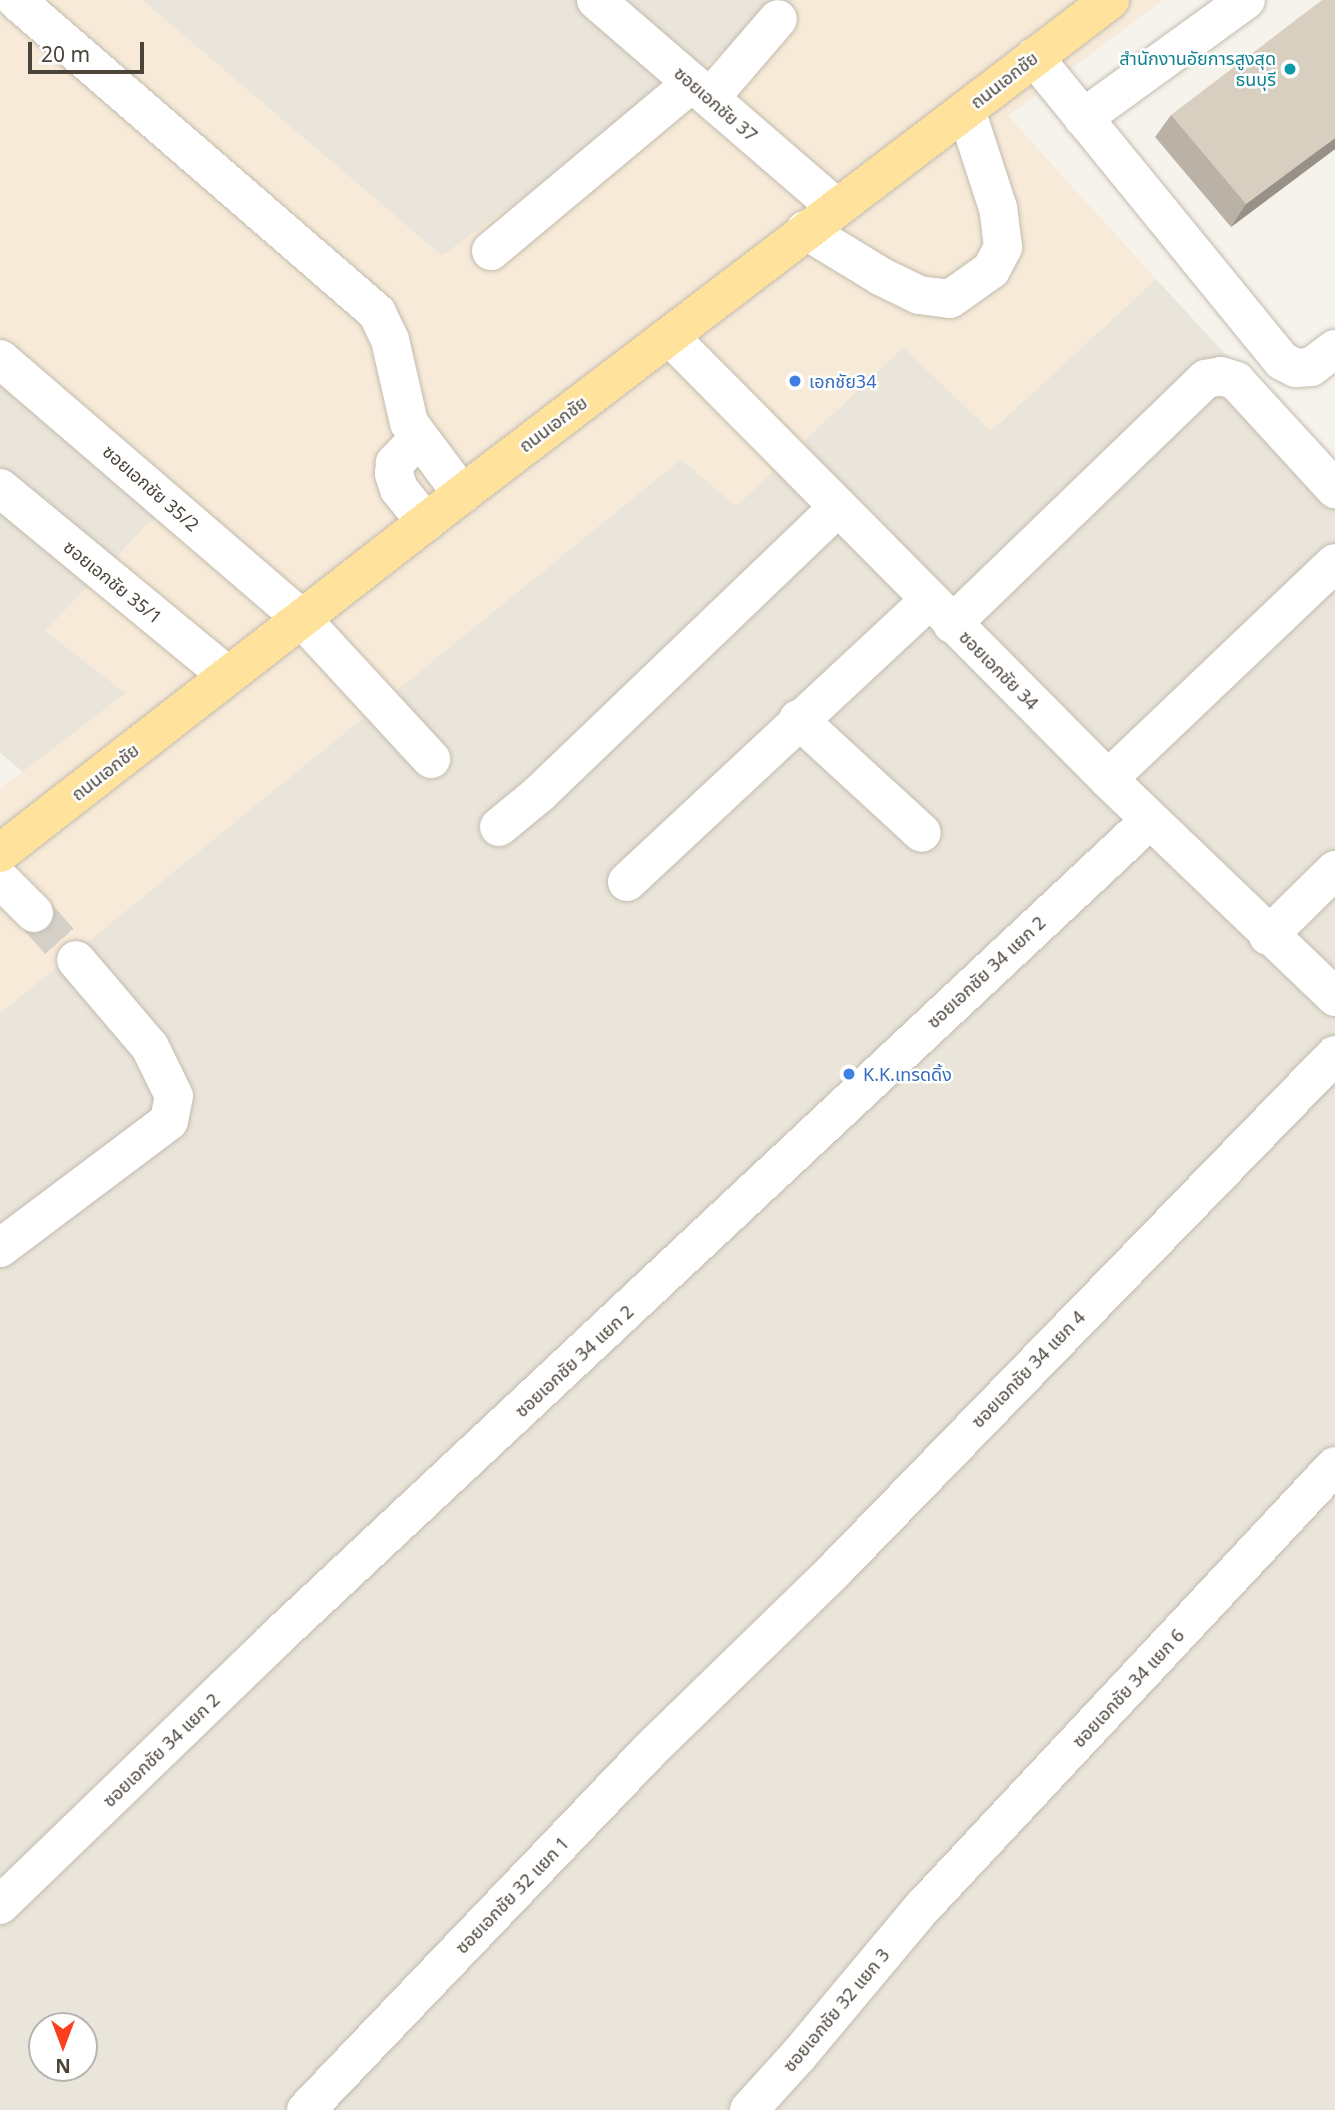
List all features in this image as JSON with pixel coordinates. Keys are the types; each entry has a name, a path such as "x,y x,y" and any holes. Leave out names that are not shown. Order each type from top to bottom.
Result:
{"main road":[{"name":"ถนนเอกชัย","path":"0,853 805,230 1110,0"}],"street":[{"path":"16,0 377,313 390,340 409,423 462,494"},
{"name":"ซอยเอกชัย 37","path":"596,0 836,207"},
{"path":"1083,118 1246,0"},
{"path":"491,251 701,91 778,19"},
{"path":"1034,57 1282,361 1296,368 1311,367 1335,349"},
{"path":"805,230 882,277 919,295 950,299 991,270 1003,247 998,208 966,110"},
{"name":"ซอยเอกชัย 34","path":"669,336 1108,779 1268,936 1335,997"},
{"name":"ซอยเอกชัย 35/2","path":"0,359 301,618 431,759"},
{"path":"627,882 798,719 940,612 1206,379 1221,376 1236,381 1335,489"},
{"path":"419,438 395,463 394,474 399,489 426,523"},
{"name":"ซอยเอกชัย 35/1","path":"0,488 227,675"},
{"path":"499,827 539,794 837,508"},
{"path":"1108,779 1335,563"},
{"path":"798,719 922,833"},
{"name":"ซอยเอกชัย 34 แยก 2","path":"0,1905 273,1641 1150,820"},
{"path":"1268,936 1335,870"},
{"path":"0,880 34,913"},
{"path":"0,1248 169,1121 174,1096 150,1048 76,960"},
{"name":"ซอยเอกชัย 34 แยก 4","path":"720,1682 834,1570 1335,1055"},
{"name":"ซอยเอกชัย 34 แยก 6","path":"921,1909 1335,1466"},
{"name":"ซอยเอกชัย 32 แยก 1","path":"306,2110 649,1751 720,1682"},
{"name":"ซอยเอกชัย 32 แยก 3","path":"749,2110 798,2056 921,1909"}],"shaded area":[{"path":"0,0 142,0 442,256 795,0 1163,0 1008,116 1156,279 991,431 903,347 736,506 681,459 0,1013 0,789 126,693 45,631 182,489 0,343"},
{"path":"142,0 795,0 442,256"},
{"path":"1156,279 1335,473 1335,2110 0,2110 0,1013 681,459 736,506 903,347 991,431"},
{"path":"0,343 182,489 45,631 126,693 23,772 0,753"}],"building":[{"name":"สำนักงานอัยการสูงสุด ธนบุรี","path":"1322,0 1335,0 1335,138 1246,204 1171,115"}],"tunnel":[{"path":"34,913 76,960"}],"place":[{"name":"สำนักงานอัยการสูงสุด ธนบุรี","path":"1290,69"},
{"name":"เอกชัย34","path":"795,381"},
{"name":"K.K.เทรดดิ้ง","path":"849,1074"}]}
